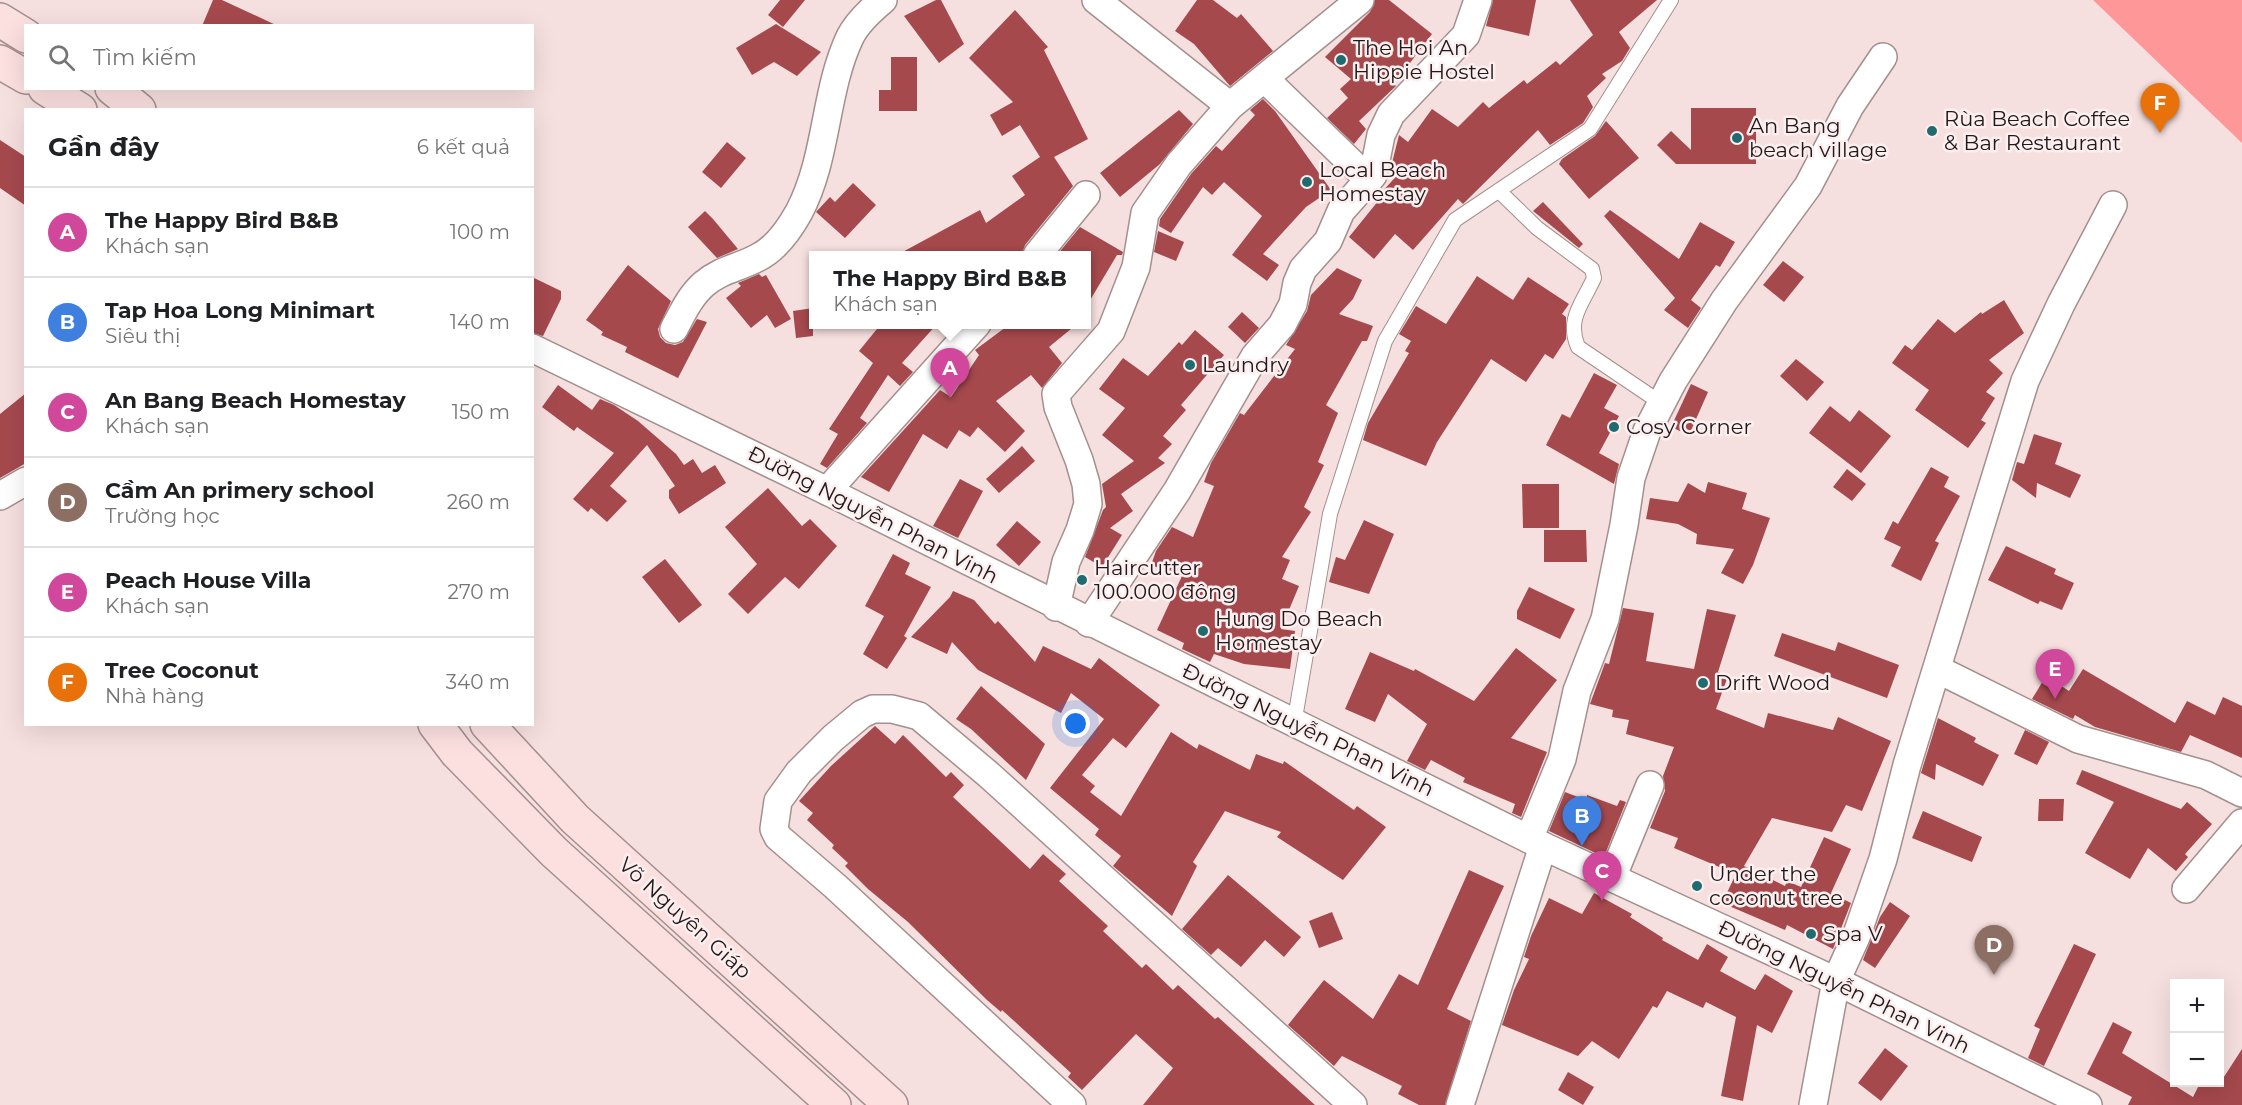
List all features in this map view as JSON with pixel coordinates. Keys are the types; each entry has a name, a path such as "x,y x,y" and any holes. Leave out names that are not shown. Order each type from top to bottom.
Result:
{"main road":[{"path":"0,20 24,35"},
{"path":"0,62 24,76"},
{"path":"48,90 77,108"},
{"path":"114,90 137,108"},
{"name":"Võ Nguyên Giáp","path":"437,726 457,753 554,852 834,1105"},
{"name":"Võ Nguyên Giáp","path":"489,726 575,819 891,1105"}],"street":[{"path":"674,329 689,302 704,284 727,268 757,258 770,249 794,220 810,192 838,69 850,36 883,0"},
{"path":"1096,0 1230,106"},
{"path":"1056,607 1066,562 1088,504 1086,484 1058,406 1056,394 1111,331 1136,267 1145,213 1179,164 1230,106 1360,0"},
{"path":"1089,623 1177,491 1255,356 1282,325 1293,304 1297,283 1303,269 1328,241 1341,211 1369,180 1379,152 1381,135 1391,114 1466,35 1478,0"},
{"path":"1460,1105 1562,759 1577,691 1605,619 1631,478 1647,431 1661,403 1724,301 1808,186 1850,106 1883,57"},
{"path":"1265,79 1369,180"},
{"path":"1040,251 1086,195"},
{"path":"1813,1105 1836,981 1856,937 1883,859 1907,765 2025,381 2061,304 2113,205"},
{"path":"827,491 973,329"},
{"name":"Đường Nguyễn Phan Vinh","path":"534,349 827,491 1056,607 1536,842 1836,981 2088,1105"},
{"path":"0,496 24,482"},
{"path":"1937,669 2078,739 2206,776 2242,793"},
{"path":"1072,1105 835,886 778,837 774,829 778,801 799,772 832,738 862,714 873,709 892,710 919,716 989,776 1353,1105"},
{"path":"1612,878 1650,785"},
{"path":"2186,889 2242,823"}],"lane":[{"path":"1294,724 1330,514 1385,340 1455,220 1590,129 1671,0"},
{"path":"1499,190 1537,228 1592,268 1594,278 1574,319 1572,333 1578,347 1661,403"}],"shaded area":[{"path":"2093,0 2242,0 2242,143"}],"building":[{"path":"213,0 222,0 274,24 203,24"},
{"path":"780,0 805,0 783,27 768,15"},
{"path":"936,0 941,0 964,44 939,63 904,16"},
{"path":"1197,0 1213,0 1237,18 1241,14 1273,51 1230,86 1194,44 1175,31"},
{"path":"1375,0 1389,0 1432,34 1394,84 1396,86 1359,121 1366,129 1354,144 1327,118 1348,98 1340,89 1351,79 1325,57 1370,12"},
{"path":"1493,0 1536,0 1529,36 1486,26"},
{"path":"1570,0 1657,0 1619,32 1630,48 1622,61 1602,74 1606,78 1587,96 1593,107 1583,123 1550,145 1538,130 1463,204 1458,199 1413,250 1395,234 1374,259 1349,237 1383,195 1381,193 1402,170 1392,163 1399,135 1408,142 1432,109 1458,127 1483,102 1489,108 1524,80 1527,84 1556,61 1560,65 1593,35"},
{"path":"1015,10 1048,47 1044,50 1088,139 1054,157 1073,186 1025,245 1023,251 904,251 980,210 986,223 1025,195 1012,176 1040,157 1020,125 1002,136 990,115 1013,102 969,58"},
{"path":"776,24 821,52 797,76 774,62 752,75 736,48"},
{"path":"891,57 917,57 917,111 879,111 879,90 891,90"},
{"path":"1263,99 1275,111 1331,190 1306,207 1263,254 1279,265 1267,281 1232,255 1262,216 1224,182 1212,195 1203,187 1171,233 1159,226 1160,219 1191,174 1216,146 1222,151 1255,115 1250,110"},
{"path":"1691,108 1756,108 1756,164 1676,164 1657,145 1671,131 1691,150"},
{"path":"1179,110 1193,124 1160,164 1120,197 1100,173"},
{"path":"1606,121 1639,158 1589,199 1559,164 1562,159 1595,136"},
{"path":"0,140 24,156 24,205 0,188"},
{"path":"727,142 746,158 721,188 702,172"},
{"path":"853,183 876,205 845,238 816,212 830,197 835,202"},
{"path":"1543,202 1583,244 1579,248 1533,211"},
{"path":"1610,210 1679,259 1700,222 1735,242 1720,267 1716,265 1691,300 1701,308 1688,328 1664,310 1675,298 1604,216"},
{"path":"705,211 738,249 717,258 688,227"},
{"path":"1080,227 1123,252 1122,255 1117,255 1091,299 1091,251 1060,251"},
{"path":"1158,231 1184,242 1176,261 1154,252"},
{"path":"1783,261 1804,277 1784,302 1763,285"},
{"path":"628,265 671,301 658,329 660,337 666,343 675,345 683,342 697,319 707,322 678,378 625,352 627,347 601,335 603,332 586,320"},
{"path":"1337,268 1362,280 1353,299 1339,314 1373,326 1367,341 1362,341 1326,405 1338,413 1318,462 1324,465 1304,507 1311,512 1282,557 1290,560 1282,579 1299,586 1281,629 1295,631 1290,669 1244,664 1214,654 1210,662 1182,649 1184,643 1157,630 1182,576 1151,565 1156,551 1172,527 1193,537 1214,486 1204,482 1211,463 1240,413 1244,415 1295,349 1286,345 1307,311 1311,295"},
{"path":"759,274 762,277 766,275 791,319 775,328 767,315 751,328 726,298 741,286 738,283"},
{"path":"1477,276 1513,300 1528,277 1569,304 1562,314 1566,317 1566,339 1553,359 1545,354 1526,382 1491,359 1437,442 1426,466 1363,440 1368,423 1409,353 1405,351 1411,341 1399,334 1416,306 1446,324"},
{"path":"534,278 561,291 561,299 543,336 534,334"},
{"path":"2004,300 2024,333 1989,360 2003,373 1986,392 1995,398 1981,420 1986,423 1968,448 1915,410 1929,390 1892,363 1905,345 1912,350 1938,319 1955,333 1981,312 1982,314"},
{"path":"809,309 809,329 813,329 813,336 796,338 793,311"},
{"path":"1242,312 1259,328 1245,343 1228,327"},
{"path":"877,329 933,329 902,363 913,372 900,386 888,375 860,418 867,423 827,468 820,464 838,434 829,429 873,363 859,351"},
{"path":"1003,329 1071,329 1049,347 1062,363 1042,388 1031,375 996,401 1025,431 1005,452 978,427 970,437 959,430 947,449 923,434 889,492 861,477 940,390 951,397 979,355 975,350"},
{"path":"1195,330 1224,355 1181,405 1186,410 1163,436 1172,444 1158,458 1165,463 1121,494 1133,511 1110,528 1122,535 1102,567 1085,557 1106,507 1102,484 1134,461 1102,435 1125,408 1099,389 1123,358 1148,376 1179,342 1182,345"},
{"path":"1796,359 1824,382 1807,401 1780,376"},
{"path":"1594,373 1617,385 1604,408 1619,416 1599,453 1619,464 1614,484 1546,445 1562,414 1570,418"},
{"path":"1691,384 1708,392 1689,435 1671,427"},
{"path":"558,385 592,410 600,399 614,405 638,421 676,454 684,465 693,459 702,473 715,465 726,483 679,514 669,498 669,490 675,486 647,445 610,486 627,501 607,522 591,508 588,512 573,499 614,453 577,427 574,431 542,407"},
{"path":"24,395 24,464 0,478 0,414"},
{"path":"1830,406 1850,422 1859,410 1891,436 1861,473 1809,433"},
{"path":"2034,434 2062,443 2055,464 2081,475 2070,498 2037,483 2036,498 2012,480 2017,462 2024,464"},
{"path":"1022,446 1035,461 999,493 986,479"},
{"path":"1931,467 1949,477 1944,487 1960,496 1935,541 1939,543 1921,581 1891,566 1901,547 1884,539 1893,521 1898,524"},
{"path":"1847,469 1866,484 1852,501 1833,487"},
{"path":"960,479 983,491 958,538 933,526"},
{"path":"1708,482 1747,493 1742,509 1770,518 1753,565 1743,584 1721,573 1734,549 1696,544 1697,534 1678,524 1646,519 1650,498 1678,502 1688,483 1705,493"},
{"path":"1522,484 1559,484 1559,528 1523,528"},
{"path":"768,488 802,526 810,519 837,546 799,589 785,577 748,614 728,594 757,564 725,527"},
{"path":"1364,520 1394,534 1369,594 1329,582 1336,557 1345,560"},
{"path":"1017,521 1041,542 1019,566 996,545"},
{"path":"1544,530 1586,530 1587,562 1544,562"},
{"path":"2006,546 2056,569 2054,574 2074,583 2062,610 2040,601 2038,604 1988,580"},
{"path":"893,554 910,563 905,574 931,587 904,636 907,638 887,669 863,654 884,616 865,606"},
{"path":"665,559 702,605 679,623 642,577"},
{"path":"1529,587 1575,609 1560,639 1517,619 1517,611"},
{"path":"953,591 974,600 995,624 998,621 1035,662 1043,646 1091,669 1099,658 1160,705 1126,748 1113,738 1082,775 1095,786 1090,792 1121,816 1171,732 1197,749 1199,744 1250,770 1256,754 1283,764 1284,761 1354,810 1357,806 1386,827 1343,880 1277,837 1281,832 1225,811 1193,862 1197,866 1172,916 1113,866 1121,856 1095,835 1099,829 1050,788 1104,719 1071,693 1061,713 978,670 952,642 947,654 911,637 950,597"},
{"path":"1623,608 1654,613 1646,661 1694,669 1707,609 1736,615 1718,672 1728,676 1716,709 1764,728 1768,713 1833,730 1838,717 1891,741 1862,811 1846,805 1832,832 1772,818 1744,866 1785,886 1787,881 1801,887 1824,837 1851,849 1831,893 1851,903 1833,949 1787,925 1785,930 1722,903 1736,874 1674,848 1678,838 1650,828 1665,791 1663,776 1674,747 1626,734 1629,720 1612,717 1613,710 1590,704 1605,663 1609,664"},
{"path":"1782,633 1835,651 1838,642 1899,665 1887,698 1774,656"},
{"path":"1516,648 1557,680 1511,738 1547,752 1521,817 1512,813 1515,804 1463,782 1465,778 1431,760 1425,770 1407,761 1427,724 1388,694 1375,722 1345,709 1370,652 1414,671 1415,669 1474,701"},
{"path":"2083,669 2175,723 2187,701 2215,715 2223,697 2242,706 2242,758 2190,735 2181,752 2095,727 2075,715 2073,719 2032,699 2046,676 2069,691"},
{"path":"981,686 1045,744 1026,780 971,729 956,719"},
{"path":"1938,718 1976,738 1974,742 1999,755 1983,786 1936,764 1935,780 1921,773"},
{"path":"875,726 895,744 903,735 946,777 951,772 964,785 953,797 1030,869 1043,854 1066,874 1059,881 1108,926 1103,931 1142,968 1146,964 1173,990 1178,985 1215,1019 1218,1017 1315,1105 1143,1105 1173,1068 1136,1034 1082,1090 1068,1077 1071,1073 1002,1010 1001,1012 987,1000 908,922 868,889 845,866 848,863 832,848 834,845 807,820 813,813 799,801 831,766"},
{"path":"2025,730 2049,742 2037,765 2014,754"},
{"path":"2082,770 2181,809 2187,802 2212,824 2185,854 2188,857 2176,871 2148,848 2130,879 2085,853 2114,802 2076,784"},
{"path":"1565,792 1586,800 1587,795 1617,806 1620,800 1626,802 1604,857 1549,831"},
{"path":"2039,799 2064,799 2063,821 2038,821"},
{"path":"1923,811 1982,837 1972,862 1912,838"},
{"path":"1469,870 1504,886 1447,1009 1471,1021 1445,1105 1419,1105 1398,1094 1402,1086 1342,1056 1334,1066 1288,1025 1324,980 1373,1019 1399,974 1418,985"},
{"path":"1228,875 1301,937 1284,957 1265,940 1241,967 1218,948 1211,955 1182,929"},
{"path":"1594,893 1632,914 1630,917 1663,938 1662,940 1698,960 1707,944 1728,957 1720,971 1755,990 1765,974 1793,991 1772,1033 1757,1025 1743,1101 1721,1096 1736,1017 1706,1002 1703,1008 1667,991 1657,1008 1653,1006 1619,1059 1592,1041 1578,1056 1502,1025 1514,990 1529,959 1524,957 1531,936 1549,898 1582,914"},
{"path":"1890,902 1910,916 1875,968 1863,960 1880,917"},
{"path":"1332,912 1343,939 1319,948 1309,921"},
{"path":"2074,944 2096,954 2044,1066 2028,1058 2040,1029 2034,1026"},
{"path":"2113,1022 2132,1032 2122,1053 2170,1083 2170,1087 2177,1087 2193,1097 2198,1087 2224,1087 2224,1077 2242,1049 2242,1105 2128,1105 2132,1097 2087,1074"},
{"path":"1885,1048 1908,1066 1881,1101 1858,1083"},
{"path":"1568,1072 1594,1087 1583,1105 1558,1090"}],"place":[{"name":"The Hoi An Hippie Hostel","path":"1341,60"},
{"name":"Rùa Beach Coffee & Bar Restaurant","path":"1932,131"},
{"name":"Tree Coconut","path":"2160,133"},
{"name":"An Bang beach village","path":"1737,138"},
{"name":"Local Beach Homestay","path":"1307,182"},
{"name":"Laundry","path":"1190,365"},
{"name":"The Happy Bird B&B","path":"950,398"},
{"name":"Cosy Corner","path":"1614,427"},
{"name":"Haircutter 100.000 đông","path":"1082,580"},
{"name":"Hung Do Beach Homestay","path":"1203,631"},
{"name":"Drift Wood","path":"1703,683"},
{"name":"Peach House Villa","path":"2055,699"},
{"name":"Tap Hoa Long Minimart","path":"1582,846"},
{"name":"Under the coconut tree","path":"1697,886"},
{"name":"An Bang Beach Homestay","path":"1602,901"},
{"name":"Spa V","path":"1811,934"},
{"name":"Cầm An primery school","path":"1994,975"}]}
